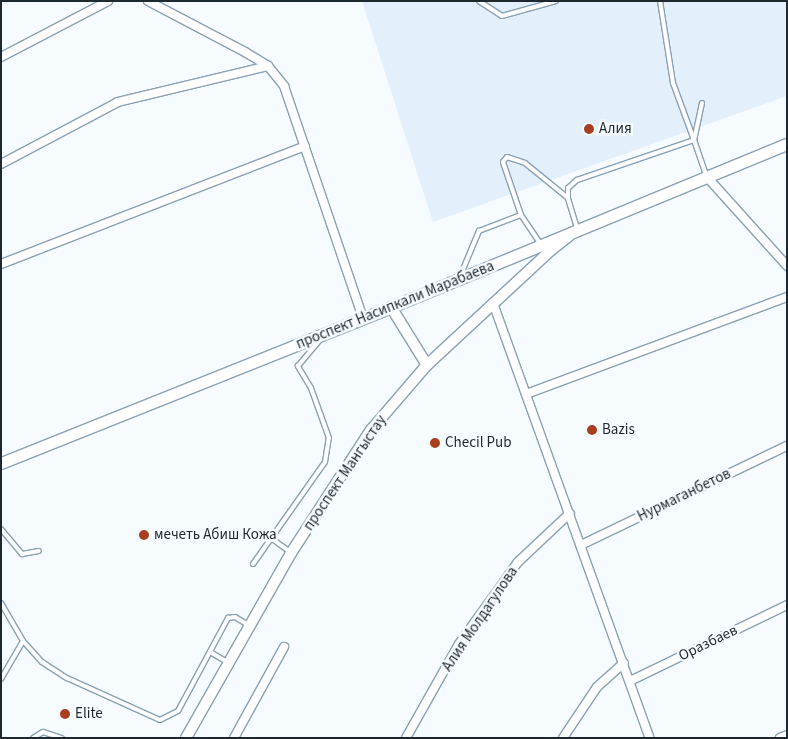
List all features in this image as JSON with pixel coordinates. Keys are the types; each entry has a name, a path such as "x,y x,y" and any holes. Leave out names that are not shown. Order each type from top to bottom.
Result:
{"main road":[{"name":"проспект Насипкали Марабаева","path":"1,463 391,308 787,144"}],"street":[{"path":"1,57 108,1"},
{"path":"148,1 268,66 284,86 363,318"},
{"path":"1,164 118,102 268,66"},
{"path":"1,264 305,146"},
{"path":"707,177 787,266"},
{"name":"проспект Мангыстау","path":"186,738 251,627 291,553 371,430 427,365 550,250 578,230"},
{"path":"526,394 787,297"},
{"path":"493,303 650,738"},
{"path":"391,308 427,365"},
{"name":"Нурмаганбетов","path":"581,544 787,446"},
{"name":"Алия Молдагулова","path":"406,738 459,644 513,570 570,513"},
{"name":"Оразбаев","path":"630,681 787,605"},
{"path":"234,738 284,647"},
{"path":"563,738 597,687 624,663"},
{"path":"780,738 787,735"}],"lane":[{"path":"478,1 502,16 556,1"},
{"path":"660,1 673,83 707,177"},
{"path":"694,140 702,103"},
{"path":"578,230 568,198 568,188 576,180 694,140"},
{"path":"542,245 521,215 503,162 507,157 525,163 568,198"},
{"path":"460,279 479,231 521,215"},
{"path":"253,564 325,462 329,438 310,388 298,366 326,333"},
{"path":"1,529 22,554 40,551"},
{"path":"271,538 291,553"},
{"path":"1,603 23,641 42,662 67,678 160,720 178,711 231,616 251,627"},
{"path":"1,678 23,641"},
{"path":"210,652 230,663"},
{"path":"33,738 43,732 62,738"}],"shaded area":[{"path":"362,1 787,1 787,96 433,222"}],"place":[{"name":"Алия","path":"589,129"},
{"name":"Bazis","path":"592,430"},
{"name":"Checil Pub","path":"435,443"},
{"name":"мечеть Абиш Кожа","path":"144,535"},
{"name":"Elite","path":"65,714"}]}
